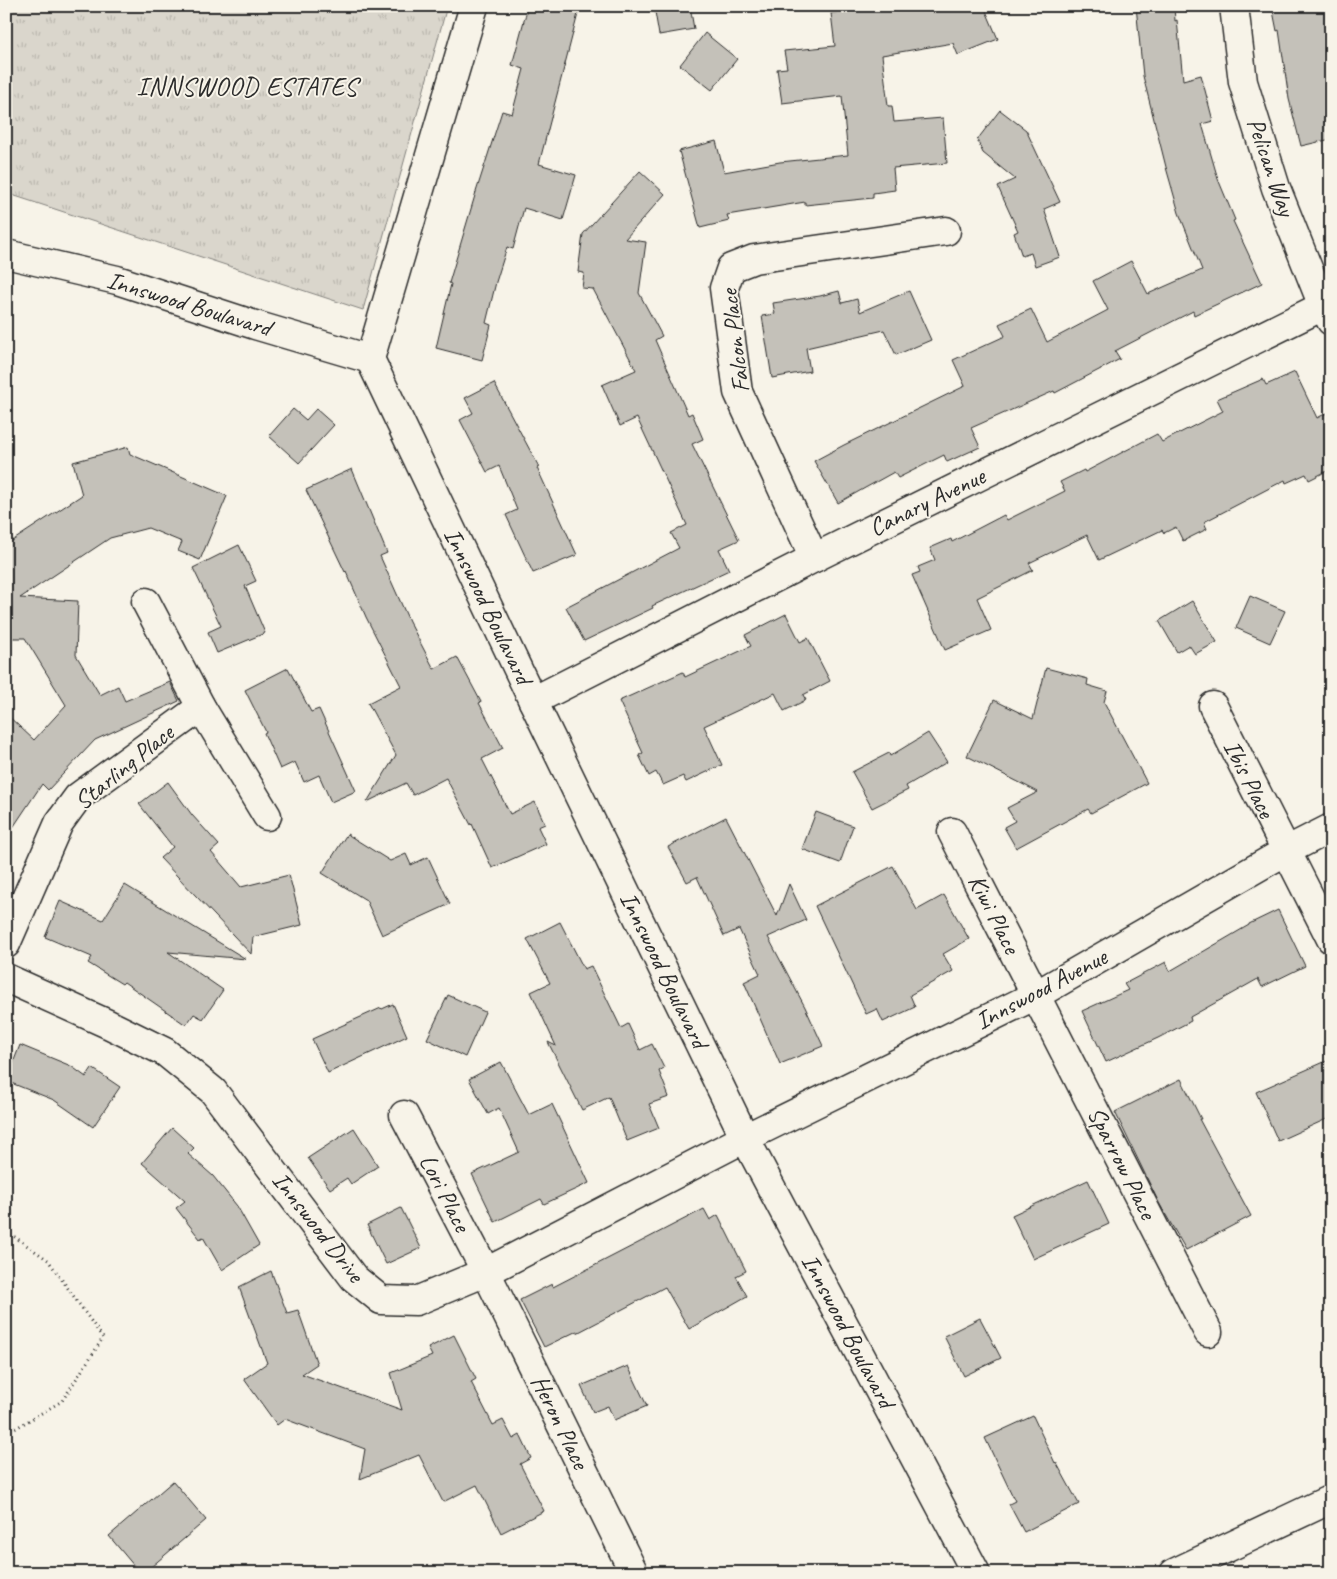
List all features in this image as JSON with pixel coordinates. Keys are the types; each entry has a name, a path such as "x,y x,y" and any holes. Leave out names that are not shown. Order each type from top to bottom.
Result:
{"street":[{"path":"370,359 474,6"},
{"name":"Pelican Way","path":"1234,6 1243,82 1276,188 1327,313"},
{"name":"Falcon Place","path":"814,558 738,392 724,288 731,268 754,259 946,231"},
{"name":"Innswood Boulavard","path":"6,254 117,280 255,325 370,359 533,701 746,1138 976,1573"},
{"name":"Canary Avenue","path":"533,701 814,558 1327,313"},
{"path":"146,602 201,707 267,816"},
{"name":"Ibis Place","path":"1213,706 1331,939"},
{"name":"Starling Place","path":"6,944 59,823 78,797 201,707"},
{"name":"Innswood Avenue","path":"746,1138 1036,995 1286,851 1331,828"},
{"name":"Kiwi Place","path":"952,832 1036,995"},
{"name":"Innswood Drive","path":"6,978 108,1024 164,1052 213,1091 354,1278 381,1300 416,1301 486,1272 746,1138"},
{"name":"Sparrow Place","path":"1036,995 1208,1332"},
{"name":"Lori Place","path":"404,1115 486,1272"},
{"name":"Heron Place","path":"486,1272 634,1573"},
{"path":"1174,1573 1331,1499"}],"path":[{"path":"6,1232 48,1260 103,1338 62,1401 6,1434"}],"green space":[{"path":"6,6 447,6 363,310 6,193"}],"building":[{"path":"528,6 580,6 539,164 576,175 563,220 524,208 513,249 507,247 496,282 486,323 491,325 482,360 436,348 451,284 449,283 502,111 512,114 524,69 512,65"},
{"path":"654,6 690,6 694,29 659,35"},
{"path":"845,6 984,6 998,39 958,55 953,43 882,55 888,106 892,106 894,122 943,118 947,163 893,168 895,190 873,193 873,198 805,205 805,202 727,215 729,221 700,228 679,151 716,141 724,172 780,162 848,155 842,96 782,103 777,69 787,68 784,51 835,46 831,13 846,12"},
{"path":"1136,6 1174,6 1183,80 1201,75 1213,121 1202,124 1218,179 1235,220 1233,221 1262,283 1194,315 1193,311 1115,351 1120,359 1055,393 1054,391 971,428 980,447 947,462 944,455 898,478 894,472 838,503 814,461 965,386 953,360 1005,336 999,324 1031,309 1047,342 1108,310 1093,281 1131,261 1148,294 1202,270 1179,213 1143,76"},
{"path":"1272,6 1331,6 1331,23 1324,24 1328,51 1331,51 1331,139 1301,146 1289,99 1279,30 1277,31"},
{"path":"705,33 737,59 712,90 680,65"},
{"path":"1000,110 1026,130 1060,202 1044,209 1060,257 1035,266 1031,253 1022,256 1014,233 1018,231 998,187 1015,179 983,153 977,140"},
{"path":"640,171 665,194 625,239 646,242 639,293 662,336 655,340 688,415 692,413 703,439 692,444 739,540 719,549 729,570 652,606 653,608 584,641 566,607 679,548 671,533 687,525 637,418 620,426 602,385 636,370 593,289 582,288 584,273 578,272 583,234"},
{"path":"839,291 842,303 857,299 860,312 909,291 931,340 896,355 884,330 806,348 810,371 772,378 762,316 775,314 773,303 820,296"},
{"path":"1295,372 1317,418 1331,411 1331,469 1309,480 1306,474 1286,483 1285,480 1204,522 1207,529 1183,541 1176,527 1164,533 1162,530 1099,560 1087,535 1029,563 1033,570 977,598 991,630 945,650 912,575 920,572 918,567 935,560 930,548 951,539 952,542 1004,515 1007,520 1065,491 1060,482 1084,470 1085,472 1157,434 1162,442 1223,411 1217,399 1263,379 1266,385"},
{"path":"494,383 539,467 537,468 577,555 533,573 506,515 517,510 499,466 487,472 460,420 473,413 465,398"},
{"path":"293,409 306,420 316,409 334,425 299,463 269,436"},
{"path":"128,447 130,454 227,496 200,560 178,551 182,542 148,528 110,538 20,598 78,601 76,655 100,695 118,686 125,701 170,682 179,701 95,740 48,790 42,784 6,838 6,714 34,740 66,705 25,638 10,638 11,630 6,629 6,545 82,495 73,462"},
{"path":"352,469 387,553 380,556 409,621 434,669 457,657 503,748 482,759 510,814 535,802 545,824 538,827 546,844 492,868 472,824 446,778 413,795 406,783 367,802 396,755 368,703 401,686 306,490"},
{"path":"239,545 256,581 245,586 265,633 217,653 208,632 221,626 193,568"},
{"path":"1250,596 1285,611 1270,643 1236,628"},
{"path":"1192,601 1217,642 1195,654 1189,645 1177,652 1159,621"},
{"path":"786,614 800,642 808,638 830,681 803,695 806,700 784,711 775,693 704,726 722,765 686,782 683,776 663,785 656,772 649,776 639,755 643,753 619,701 683,672 685,677 751,646 745,635"},
{"path":"288,668 311,712 319,709 356,791 331,802 319,775 304,782 295,762 280,769 264,733 266,732 245,690"},
{"path":"1046,668 1088,679 1087,685 1107,691 1104,702 1147,783 1091,813 1088,809 1016,848 1004,827 1015,821 1007,808 1038,792 967,756 994,700 1033,719"},
{"path":"928,733 947,762 906,786 908,790 872,808 852,772 889,753 890,756"},
{"path":"168,782 192,815 219,845 211,852 241,887 289,875 302,925 253,937 251,954 160,858 173,847 139,804"},
{"path":"816,812 853,826 840,863 802,849"},
{"path":"726,817 777,916 789,884 806,920 768,937 823,1046 780,1064 744,982 760,974 739,929 724,936 697,877 687,882 668,847"},
{"path":"347,834 390,861 406,854 411,865 428,857 450,904 382,935 366,900 322,873"},
{"path":"893,866 917,910 944,895 969,939 943,954 953,971 910,995 915,1007 883,1022 877,1009 866,1014 815,906"},
{"path":"125,885 246,959 168,952 223,990 203,1019 194,1014 186,1025 124,982 122,984 88,963 92,957 45,937 60,901 103,920"},
{"path":"1278,910 1305,966 1262,987 1258,979 1190,1017 1191,1021 1106,1062 1082,1011 1128,990 1124,984 1166,962 1170,971 1249,924"},
{"path":"560,922 584,969 591,966 621,1028 628,1024 640,1050 652,1044 664,1068 659,1071 669,1097 649,1104 659,1128 627,1141 609,1097 582,1110 548,1042 556,1046 531,992 550,983 527,939"},
{"path":"448,995 485,1012 465,1057 427,1039"},
{"path":"393,1004 407,1036 328,1073 312,1039"},
{"path":"20,1045 71,1066 86,1077 92,1068 120,1087 93,1127 54,1100 6,1081"},
{"path":"1331,1059 1331,1117 1278,1141 1256,1092"},
{"path":"501,1062 529,1115 552,1104 589,1183 544,1204 541,1199 495,1222 472,1174 519,1152 499,1108 488,1114 469,1079"},
{"path":"1181,1079 1201,1119 1199,1119 1251,1216 1186,1250 1159,1203 1115,1112"},
{"path":"172,1128 194,1148 188,1154 213,1176 237,1206 259,1245 222,1270 203,1237 200,1239 176,1208 185,1201 142,1163"},
{"path":"354,1128 378,1166 351,1184 347,1178 330,1189 308,1158"},
{"path":"1088,1180 1109,1224 1033,1259 1012,1215"},
{"path":"401,1208 421,1248 386,1264 367,1225"},
{"path":"704,1209 710,1220 718,1215 746,1271 736,1276 747,1296 689,1329 665,1287 577,1333 577,1331 544,1347 520,1300 552,1284 553,1287"},
{"path":"271,1271 287,1313 298,1310 317,1364 302,1374 402,1410 391,1373 432,1356 428,1348 454,1335 476,1379 471,1382 493,1425 503,1420 513,1439 520,1435 531,1458 520,1464 544,1511 501,1533 477,1485 443,1502 419,1455 360,1479 365,1449 285,1419 277,1425 244,1379 267,1363 239,1287"},
{"path":"980,1318 1001,1358 964,1376 944,1336"},
{"path":"628,1366 647,1406 614,1420 608,1406 593,1412 581,1386"},
{"path":"1033,1416 1055,1463 1079,1504 1024,1532 1009,1504 1015,1501 985,1438"},
{"path":"173,1481 206,1520 144,1573 140,1573 109,1536"}],"district":[{"name":"INNSWOOD ESTATES","path":"247,86"}]}
